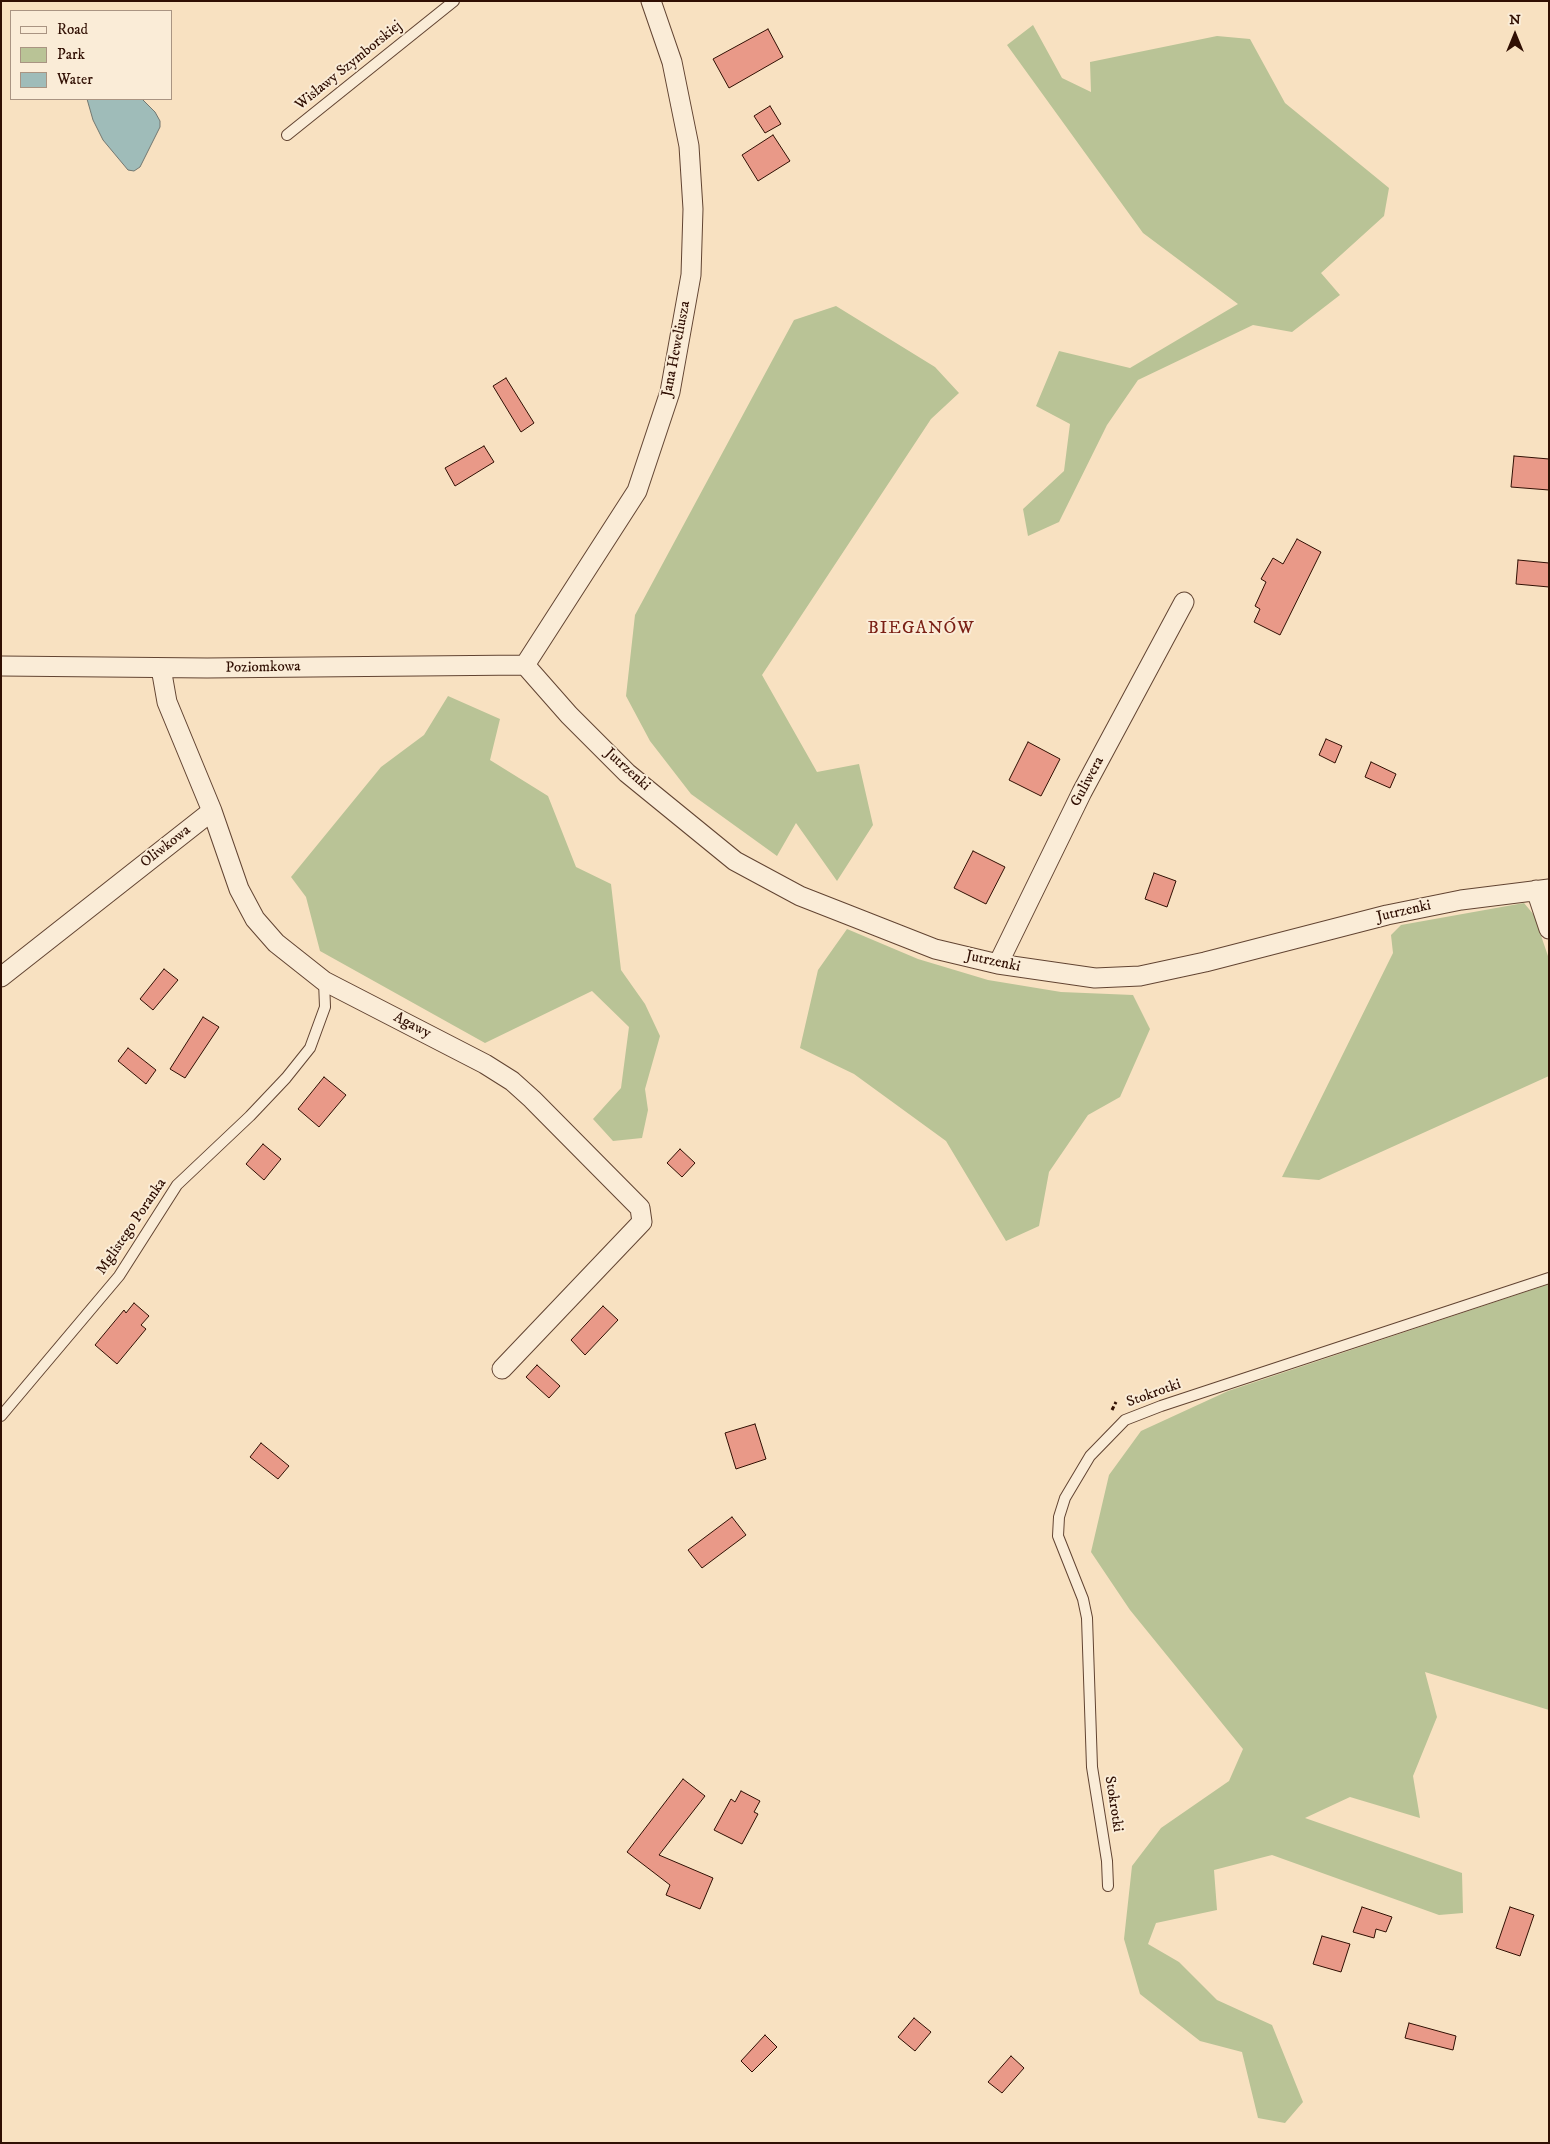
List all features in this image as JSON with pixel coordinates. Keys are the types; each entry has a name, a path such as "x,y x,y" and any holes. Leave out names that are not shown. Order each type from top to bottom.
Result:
{"street":[{"name":"Jana Heweliusza","path":"525,665 638,491 670,392 691,275 693,209 689,146 672,62 651,1"},
{"name":"Guliwera","path":"998,964 1082,792 1184,602"},
{"name":"Poziomkowa","path":"1,666 161,668 525,665"},
{"name":"Jutrzenki","path":"525,665 569,715 627,772 735,861 800,896 935,949 998,964 1095,978 1140,976 1204,962 1396,913 1461,900 1543,890"},
{"path":"161,668 167,702 212,810"},
{"name":"Oliwkowa","path":"1,977 212,810"},
{"name":"Agawy","path":"212,810 240,888 255,919 276,943 324,981 485,1064 512,1081 640,1208 642,1222 502,1369"},
{"path":"1543,890 1549,929"}],"lane":[{"name":"Wisławy Szymborskiej","path":"287,136 454,1"},
{"name":"Mglistego Poranka","path":"1,1416 119,1276 177,1185 250,1116 286,1078 310,1048 325,1007 324,981"},
{"name":"Stokrotki","path":"1108,1886 1107,1861 1092,1767 1087,1618 1083,1599 1058,1536 1058,1517 1065,1498 1090,1456 1125,1420 1161,1406 1549,1278"}],"green space":[{"path":"1033,25 1062,78 1091,92 1090,62 1217,36 1250,39 1285,103 1389,188 1384,216 1321,273 1340,295 1292,332 1253,325 1138,380 1107,425 1059,522 1028,536 1023,509 1064,471 1070,424 1036,406 1059,351 1130,368 1238,304 1143,233 1007,45"},
{"path":"836,306 935,367 959,393 931,419 762,675 817,772 859,764 873,825 837,881 796,823 777,856 691,794 650,741 626,696 635,615 794,320"},
{"path":"448,696 500,719 490,760 548,796 576,867 611,884 621,970 645,1004 660,1036 645,1089 648,1110 642,1138 613,1141 593,1119 621,1088 629,1027 592,991 485,1043 320,951 306,897 291,877 381,767 424,735"},
{"path":"1524,903 1534,915 1549,959 1549,1076 1319,1180 1282,1177 1393,953 1391,935 1401,925"},
{"path":"847,929 918,959 988,980 1061,992 1133,995 1150,1029 1120,1097 1088,1115 1049,1172 1039,1226 1006,1241 946,1141 854,1074 800,1048 818,970"},
{"path":"1549,1284 1549,1710 1425,1672 1437,1717 1413,1776 1420,1818 1350,1797 1305,1818 1462,1873 1463,1913 1439,1915 1272,1855 1214,1870 1217,1910 1156,1923 1148,1944 1179,1962 1217,2000 1272,2025 1303,2102 1285,2123 1258,2118 1242,2052 1200,2041 1140,1994 1124,1939 1132,1866 1161,1828 1229,1781 1243,1749 1130,1610 1091,1552 1109,1475 1141,1431 1228,1391"}],"water":[{"path":"87,100 143,100 155,112 160,121 160,127 140,167 134,171 128,170 103,140 93,120"}],"building":[{"path":"768,29 783,57 729,88 713,59"},
{"path":"770,106 781,124 765,133 754,116"},
{"path":"773,135 790,161 758,181 742,155"},
{"path":"506,378 534,423 521,432 493,386"},
{"path":"484,446 494,462 455,486 445,468"},
{"path":"1514,456 1549,459 1549,490 1511,487"},
{"path":"1297,539 1321,552 1280,635 1254,622 1260,609 1255,606 1266,582 1261,579 1273,558 1283,564"},
{"path":"1518,560 1549,563 1549,587 1516,584"},
{"path":"1326,739 1342,746 1335,763 1319,755"},
{"path":"1028,742 1060,759 1041,796 1009,780"},
{"path":"1371,762 1396,774 1390,788 1365,777"},
{"path":"973,851 1005,867 986,904 954,888"},
{"path":"1154,873 1176,881 1167,907 1145,899"},
{"path":"164,969 178,980 153,1010 140,999"},
{"path":"203,1017 219,1027 185,1078 170,1069"},
{"path":"128,1048 156,1070 146,1084 118,1061"},
{"path":"324,1077 346,1095 319,1127 298,1109"},
{"path":"263,1144 281,1159 264,1180 246,1164"},
{"path":"680,1149 695,1163 682,1177 667,1163"},
{"path":"134,1303 149,1316 141,1325 146,1329 117,1364 95,1345 124,1310 126,1313"},
{"path":"603,1306 618,1320 585,1355 571,1340"},
{"path":"537,1365 560,1386 549,1398 526,1377"},
{"path":"755,1424 766,1459 736,1469 725,1433"},
{"path":"261,1443 289,1466 278,1479 250,1457"},
{"path":"732,1517 746,1535 702,1568 688,1550"},
{"path":"683,1779 705,1796 659,1855 713,1878 700,1909 666,1895 670,1885 627,1852"},
{"path":"741,1791 760,1801 754,1812 758,1814 742,1844 714,1830 731,1799 735,1802"},
{"path":"1362,1907 1392,1917 1386,1932 1376,1929 1374,1938 1353,1932"},
{"path":"1510,1907 1534,1915 1520,1956 1496,1948"},
{"path":"1322,1936 1350,1944 1341,1972 1313,1964"},
{"path":"914,2018 931,2032 915,2051 898,2037"},
{"path":"1409,2023 1456,2036 1453,2050 1405,2038"},
{"path":"765,2035 777,2047 752,2072 741,2061"},
{"path":"1011,2056 1024,2068 1002,2093 988,2082"}],"district":[{"name":"BIEGANÓW","path":"921,629"}]}
